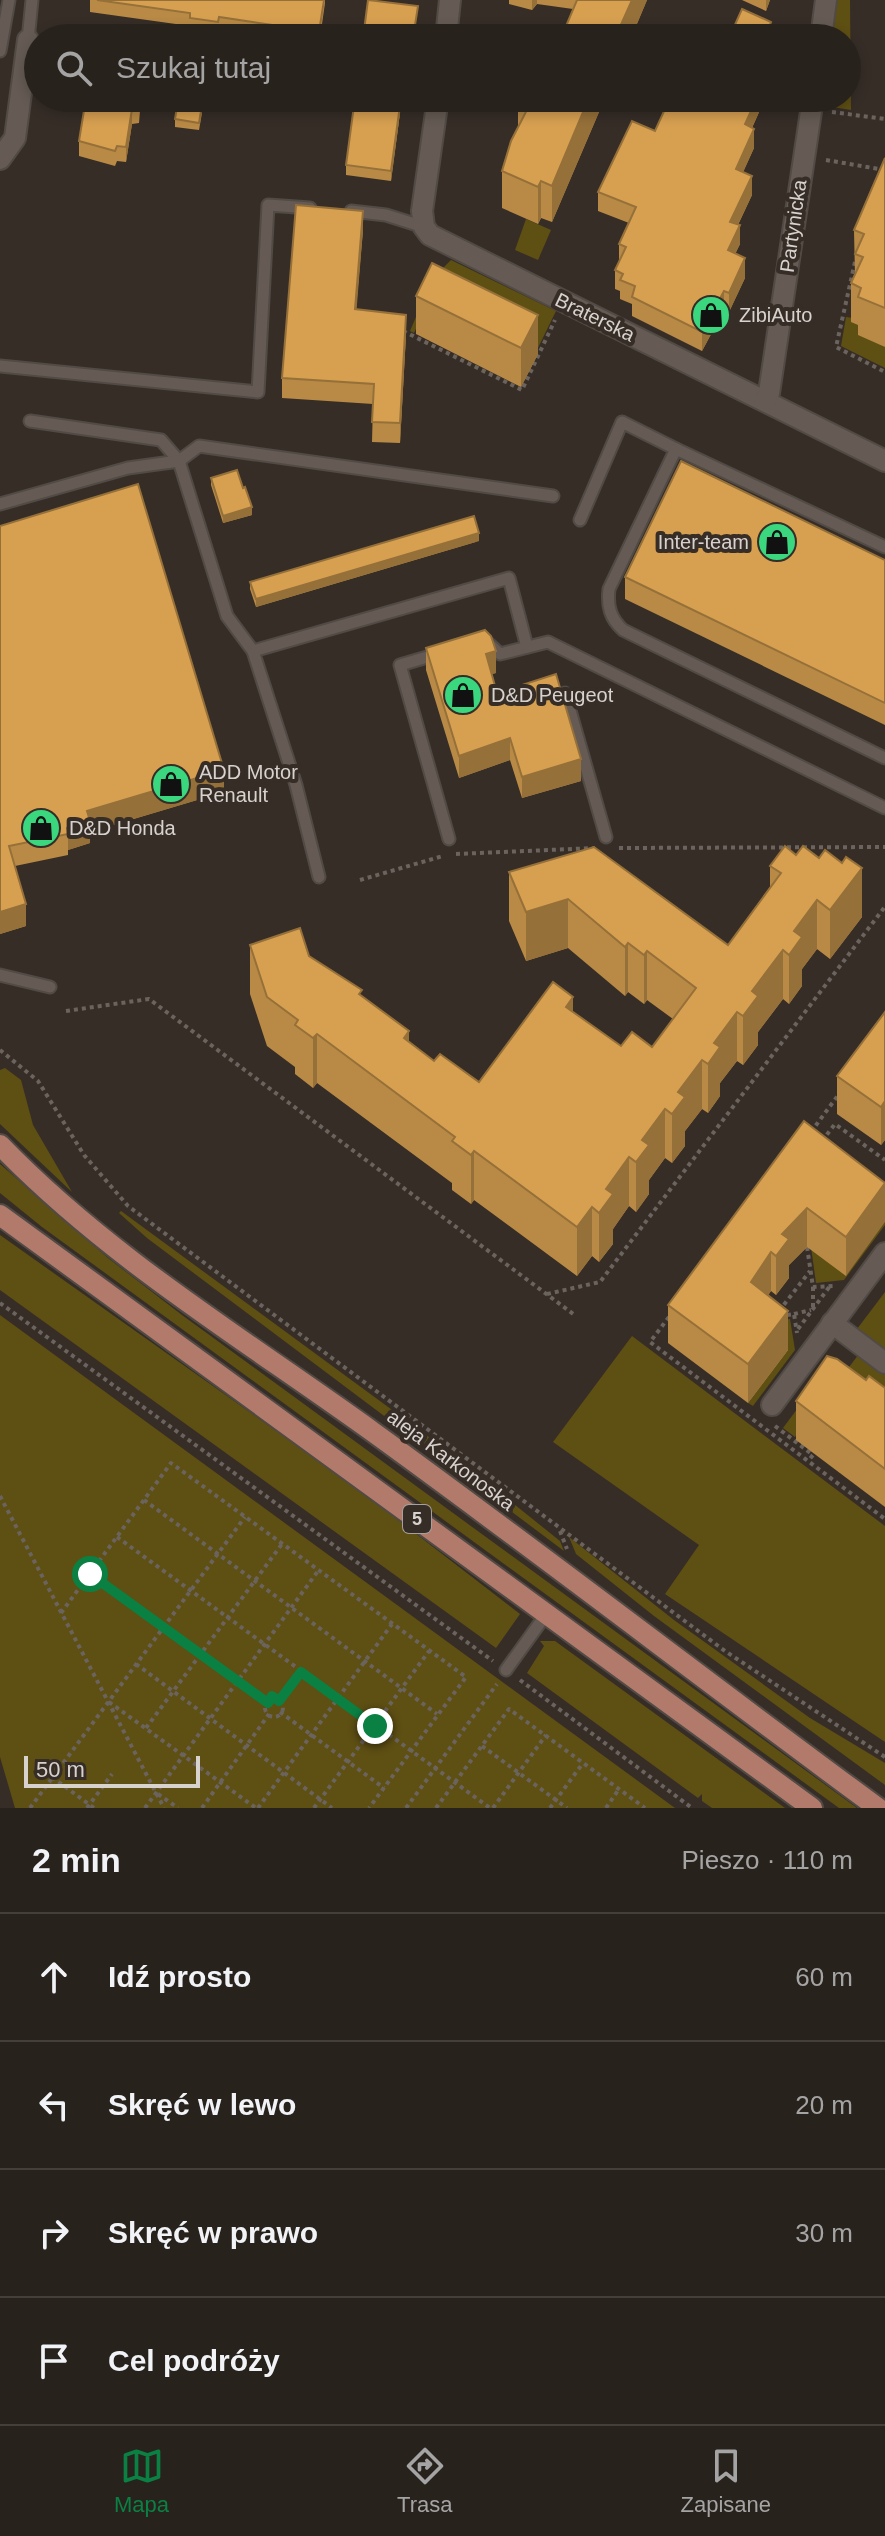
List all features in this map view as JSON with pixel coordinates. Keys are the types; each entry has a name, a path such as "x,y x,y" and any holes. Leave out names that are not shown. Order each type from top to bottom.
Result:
{"main road":[{"name":"aleja Karkonoska","path":"0,1145 35,1180 107,1241 376,1434 878,1808"},
{"name":"5","path":"0,1215 812,1808"}],"street":[{"path":"447,24 450,0"},
{"path":"823,24 826,0"},
{"path":"0,159 15,138 24,70"},
{"path":"424,227 422,211 436,112"},
{"name":"Partynicka","path":"765,401 769,393 816,112"},
{"name":"Braterska","path":"424,227 447,245 885,461"},
{"path":"772,1405 885,1253"},
{"path":"832,1323 885,1363"}],"lane":[{"path":"0,51 9,0"},
{"path":"30,24 32,0"},
{"path":"0,366 258,392 268,205 324,209"},
{"path":"338,210 386,215 424,227"},
{"path":"30,421 161,440 179,461 227,616 253,651 296,785 319,877"},
{"path":"580,520 622,422 885,547"},
{"path":"0,504 128,468 179,461 199,446 553,496"},
{"path":"676,449 609,589 609,609 614,621 623,630 885,758"},
{"path":"253,651 509,578 527,647"},
{"path":"471,644 485,640 500,654 548,642 885,808"},
{"path":"449,839 400,665 457,648"},
{"path":"565,693 606,837"},
{"path":"0,975 50,987"},
{"path":"503,1675 547,1613"}],"path":[{"path":"853,112 885,119"},
{"path":"815,159 885,170"},
{"path":"855,260 836,347 885,372"},
{"path":"403,331 522,390 553,324"},
{"path":"615,848 885,847"},
{"path":"360,880 448,855 599,848"},
{"path":"547,1294 600,1282 884,908"},
{"path":"66,1011 149,999 576,1316"},
{"path":"0,1050 38,1081 84,1155 128,1206 485,1469 559,1529 592,1549 783,1692 885,1757"},
{"path":"804,1141 843,1089"},
{"path":"813,1152 835,1124 885,1160"},
{"path":"813,1128 818,1132 815,1137"},
{"path":"821,1142 828,1147"},
{"path":"807,1247 813,1309"},
{"path":"776,1316 810,1271"},
{"path":"813,1287 838,1285"},
{"path":"797,1331 830,1286"},
{"path":"0,1303 503,1675 692,1808"},
{"path":"677,1307 650,1342 885,1519"},
{"path":"794,1314 813,1309"},
{"path":"779,1429 813,1455 808,1462"},
{"path":"61,1613 171,1463 466,1677 369,1808"},
{"path":"0,1496 164,1808"},
{"path":"144,1500 437,1714"},
{"path":"30,1808 246,1517"},
{"path":"117,1537 492,1808 546,1735"},
{"path":"146,1728 282,1543"},
{"path":"145,1808 318,1570"},
{"path":"90,1574 268,1703"},
{"path":"108,1701 257,1808 392,1624"},
{"path":"314,1808 429,1651"},
{"path":"136,1664 332,1808"},
{"path":"279,1701 301,1672"},
{"path":"406,1808 503,1675"},
{"path":"272,1696 285,1706 276,1719 262,1709 268,1703 272,1696"},
{"path":"436,1808 509,1709 645,1808"},
{"path":"280,1712 384,1788"},
{"path":"202,1808 269,1714"},
{"path":"481,1746 567,1808"},
{"path":"550,1808 583,1763"},
{"path":"52,1777 90,1807 112,1774"},
{"path":"606,1808 619,1789"},
{"path":"156,1792 178,1808"}],"shaded area":[{"path":"834,0 850,0 850,24 831,24"},
{"path":"526,219 551,230 538,260 515,250"},
{"path":"451,260 556,311 537,350 431,297 414,333 410,331 432,279"},
{"path":"846,317 853,318 885,347 885,368 841,346"},
{"path":"5,1068 21,1080 33,1125 72,1192 0,1124 0,1070"},
{"path":"0,1164 108,1258 182,1315 857,1808 839,1808 42,1227 0,1193"},
{"path":"121,1211 448,1451 560,1541 564,1551 147,1238 119,1213"},
{"path":"885,1213 885,1225 844,1280 816,1283 811,1247 844,1273"},
{"path":"0,1235 354,1486 520,1614 496,1648 0,1290"},
{"path":"885,1292 885,1353 857,1329"},
{"path":"0,1315 675,1808 15,1808 0,1757"},
{"path":"790,1319 795,1350 753,1406 748,1403 786,1350 751,1324"},
{"path":"632,1336 885,1526 885,1742 665,1594 699,1545 553,1442"},
{"path":"859,1354 885,1374 885,1387 863,1416 805,1422 795,1437 783,1428 833,1361 846,1371"},
{"path":"569,1537 674,1620 810,1718 885,1763 885,1785 654,1616 576,1554"},
{"path":"540,1641 555,1641 785,1808 712,1808 702,1801 702,1794 698,1798 527,1673 544,1646"}],"building":[{"path":"97,0 324,0 320,24 266,24 219,17 218,22 190,18 190,13"},
{"path":"368,0 418,6 415,24 365,24"},
{"path":"577,0 632,0 621,24 567,24"},
{"path":"742,9 771,22 770,24 735,24"},
{"path":"84,112 132,112 126,147 117,146 115,151 79,141"},
{"path":"176,112 201,112 199,123 175,119"},
{"path":"353,112 399,112 391,171 346,165"},
{"path":"526,112 583,112 552,186 541,181 538,187 502,171 511,141"},
{"path":"664,112 751,112 745,124 754,129 736,169 752,176 730,222 740,225 728,250 745,258 729,293 724,291 702,332 632,297 635,286 620,280 623,274 615,270 626,247 619,244 636,207 598,192 632,121 655,131"},
{"path":"885,158 885,308 858,297 861,288 851,283 863,257 855,254 864,234 854,230"},
{"path":"296,205 363,211 355,309 406,315 400,423 372,422 374,384 282,378"},
{"path":"432,263 538,315 521,348 416,296"},
{"path":"681,461 885,560 885,703 625,577"},
{"path":"237,470 252,507 223,516 211,478"},
{"path":"138,484 224,770 87,811 90,821 67,828 68,834 9,846 26,904 0,912 0,526"},
{"path":"474,516 479,533 256,599 250,582"},
{"path":"485,630 491,636 496,651 486,654 497,693 556,674 581,759 522,777 510,738 459,756 426,648"},
{"path":"785,846 796,855 803,846 819,858 825,850 842,863 846,857 862,868 830,910 817,900 794,931 802,937 789,955 783,950 752,991 758,996 743,1016 737,1012 714,1043 720,1047 708,1064 702,1060 678,1092 685,1097 672,1114 665,1109 642,1140 649,1145 636,1162 629,1157 606,1189 613,1194 599,1213 592,1207 577,1227 474,1151 471,1155 452,1141 455,1137 317,1034 313,1038 295,1025 298,1020 267,997 250,945 300,928 309,956 362,990 359,994 409,1031 404,1038 434,1061 440,1054 479,1082 553,982 573,997 566,1007 621,1046 632,1032 652,1047 696,988 647,951 644,955 628,943 625,947 568,899 526,912 509,872 594,847 728,945 781,873 770,866"},
{"path":"885,1012 885,1101 881,1107 837,1076"},
{"path":"804,1121 885,1183 846,1237 807,1208 782,1234 789,1239 776,1256 771,1252 751,1282 788,1311 748,1364 668,1305"},
{"path":"827,1356 837,1359 866,1380 869,1376 885,1388 885,1469 796,1401"}],"place":[{"name":"ZibiAuto","path":"711,315"},
{"name":"Inter-team","path":"777,542"},
{"name":"D&D Peugeot","path":"463,695"},
{"name":"ADD Motor Renault","path":"171,784"},
{"name":"D&D Honda","path":"41,828"}],"route":[{"path":"90,1574 268,1703 272,1696 279,1701 301,1672 375,1726"}]}
